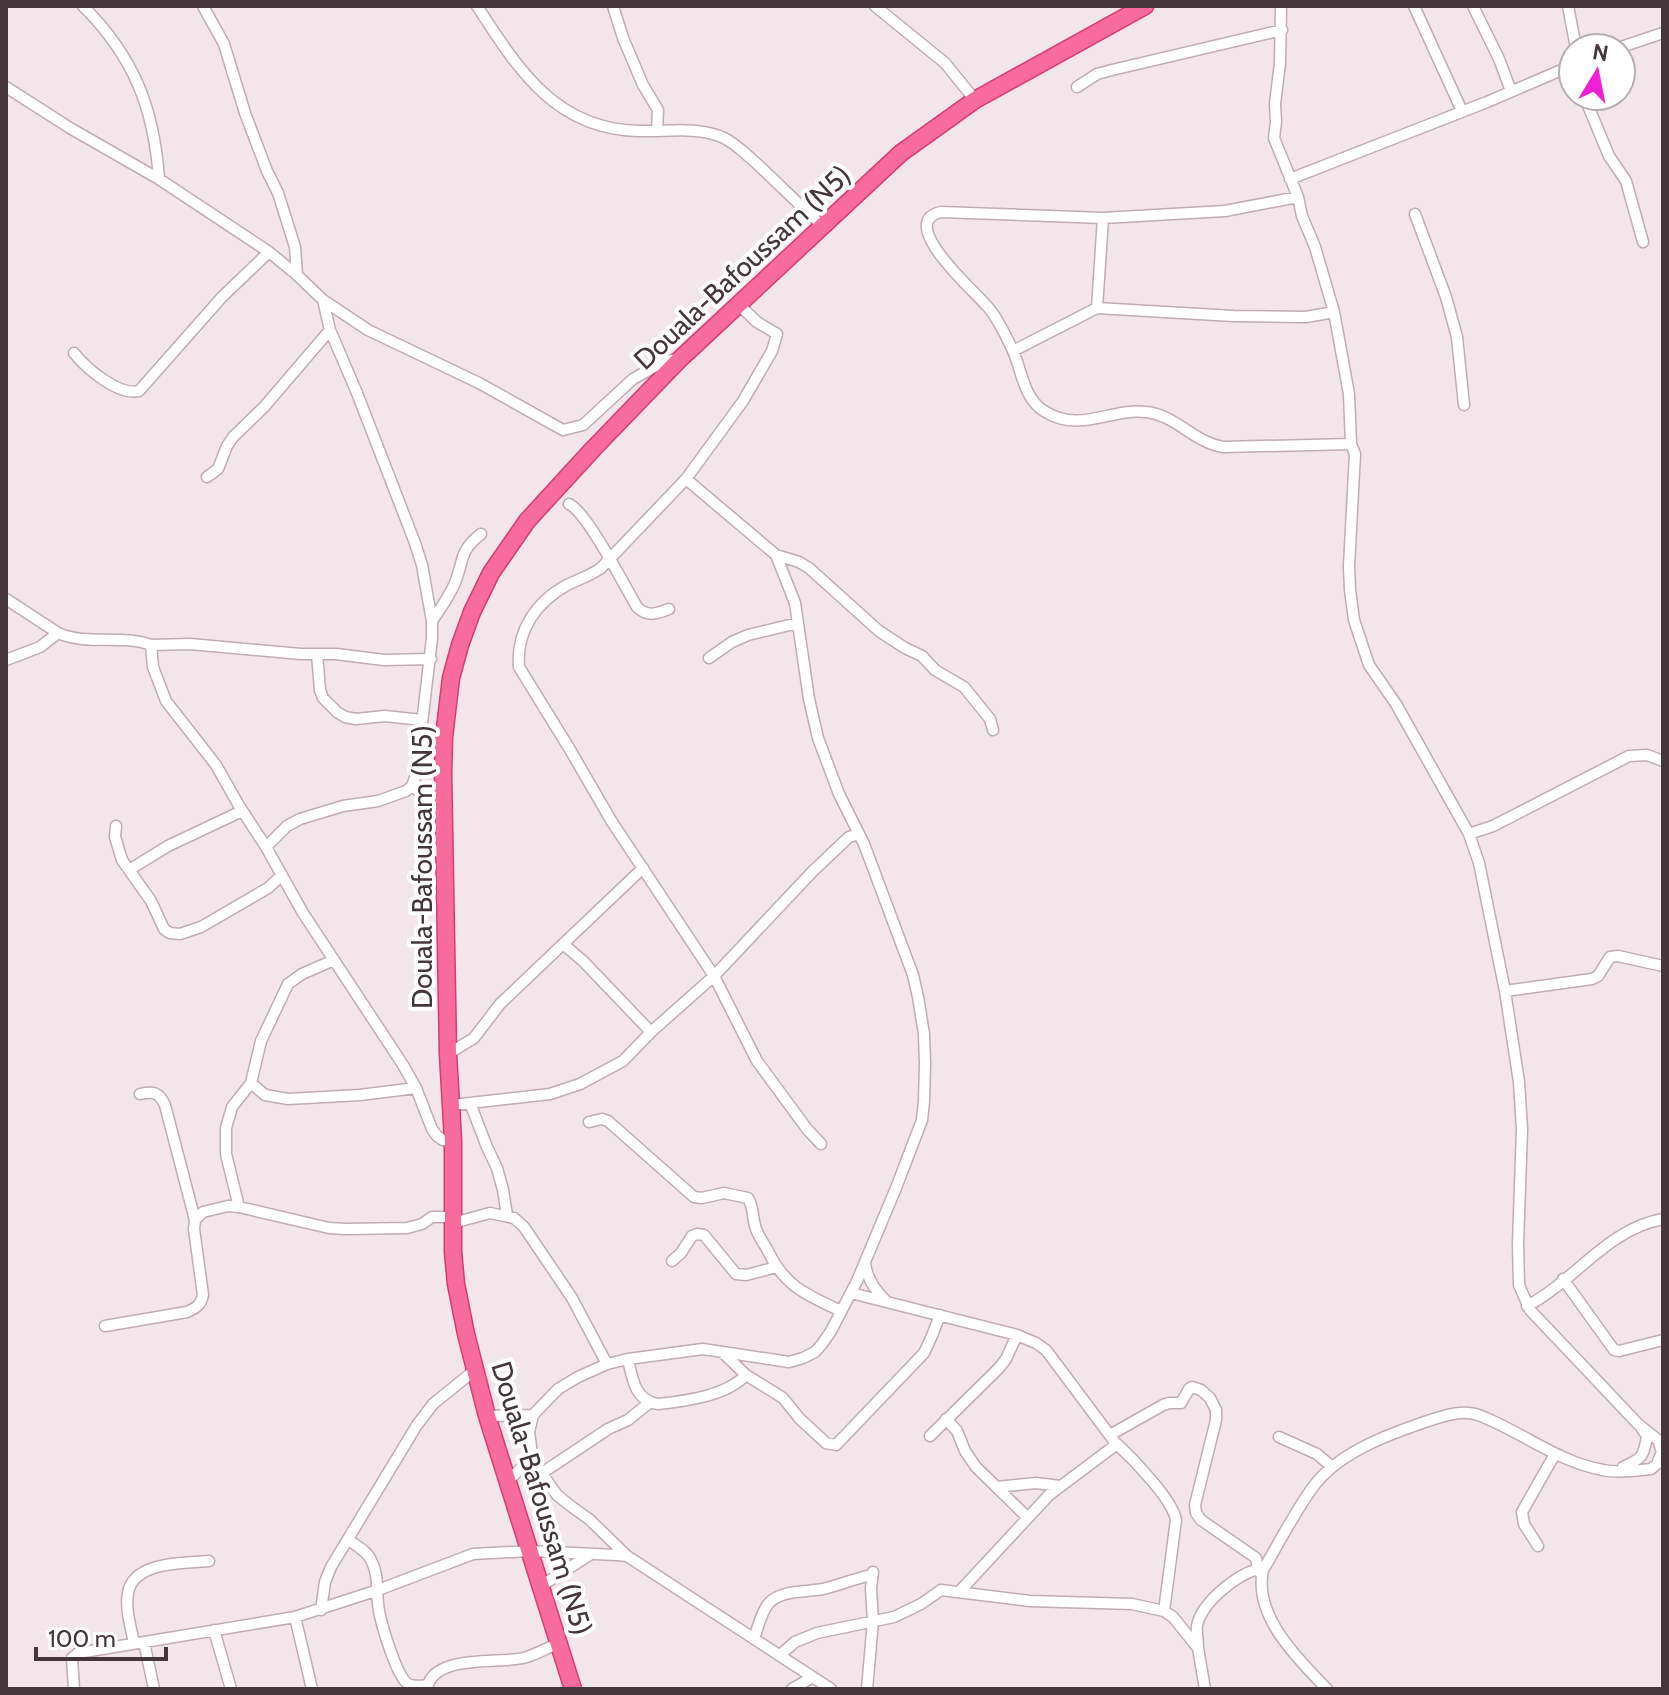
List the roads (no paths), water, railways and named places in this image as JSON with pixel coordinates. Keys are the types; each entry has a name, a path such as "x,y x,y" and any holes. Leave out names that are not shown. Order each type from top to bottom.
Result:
{"highway":[{"name":"Douala-Bafoussam (N5)","path":"573,1689 487,1416 456,1284 443,773 451,678 472,612 491,573 527,521 593,449 680,359 901,153 975,100 1145,6"}],"street":[{"path":"83,6 115,41 136,79 152,121 159,179"},
{"path":"203,6 224,44 245,113 278,193 295,247 297,275"},
{"path":"477,6 527,78 562,109 588,122 602,125 637,131 682,129 724,138 740,148 823,226"},
{"path":"613,6 643,85 658,110 657,131"},
{"path":"1281,6 1274,138 1315,247 1334,312 1349,394 1351,444 1355,454 1350,552 1354,620 1369,665 1396,704 1469,834 1479,863 1505,991 1519,1082 1522,1129 1519,1285 1527,1306 1647,1436 1641,1457 1614,1471"},
{"path":"1414,6 1462,111"},
{"path":"1473,6 1511,91"},
{"path":"1568,6 1573,32"},
{"path":"878,7 945,63 975,100"},
{"path":"1077,87 1097,74 1282,30"},
{"path":"1637,42 1663,33"},
{"path":"1290,179 1557,72"},
{"path":"6,87 159,179 269,252 323,300 368,330 479,383 563,430 583,425 633,379 663,362 680,359"},
{"path":"1591,112 1609,156 1626,181 1643,242"},
{"path":"1298,197 1225,211 1103,218 941,212 928,218 928,233 942,259 997,320 1013,351 1028,395 1046,412 1067,421 1079,422 1142,411 1173,421 1203,442 1223,447 1351,444"},
{"path":"1415,214 1446,297 1457,337 1464,405"},
{"path":"1097,308 1103,218"},
{"path":"74,353 105,380 131,393 139,391 222,297 269,252"},
{"path":"266,847 287,826 300,819 343,806 378,801 412,786 431,659 432,621 422,565 330,330 323,300"},
{"path":"738,304 757,322 777,334 772,351 743,401 686,479 609,560 587,578 555,593 532,614 518,652 519,667 612,822 714,976 757,1061 821,1144"},
{"path":"1013,351 1097,308 1233,316 1306,317 1334,312"},
{"path":"207,477 218,469 233,437 264,407 330,330"},
{"path":"686,479 776,555 809,568 879,631 922,656 935,670 964,687 990,719 993,730"},
{"path":"569,504 576,507 586,520 637,607 643,613 659,613 669,609"},
{"path":"432,621 456,582 465,549 481,534"},
{"path":"776,555 795,603 818,738 913,975 924,1034 922,1120 851,1293 815,1352 789,1362 721,1351 686,1350 607,1364 558,1389 533,1415 529,1432 533,1461 557,1495 589,1519 627,1556 831,1689"},
{"path":"6,599 67,637 151,645 190,644 336,654 384,660 431,659"},
{"path":"709,658 748,635 798,623"},
{"path":"6,660 40,647 58,633"},
{"path":"151,645 153,667 166,701 216,765 303,913 403,1065 432,1129 443,1140 453,1141"},
{"path":"317,654 320,690 323,698 337,712 356,719 385,716 422,720"},
{"path":"1469,834 1493,826 1629,756 1647,755 1663,761"},
{"path":"412,786 424,799 425,843 445,854"},
{"path":"129,870 168,846 242,811"},
{"path":"116,826 117,847 122,860 151,901 164,929 170,933 195,930 268,888 282,875"},
{"path":"452,1105 550,1094 611,1069 714,976 813,871 849,837 859,834"},
{"path":"448,1054 474,1038 500,1004 643,868"},
{"path":"563,944 651,1032"},
{"path":"1505,991 1592,979 1598,976 1610,957 1663,966"},
{"path":"239,1207 226,1154 225,1136 232,1107 251,1083 261,1041 288,984 334,960"},
{"path":"251,1083 265,1095 288,1099 416,1088"},
{"path":"105,1326 187,1312 196,1309 203,1295 195,1220 165,1105 156,1092 140,1094"},
{"path":"470,1103 497,1168 507,1215"},
{"path":"589,1122 608,1121 694,1197 724,1193 748,1198 753,1207 757,1233 777,1267 795,1288 841,1311"},
{"path":"195,1220 203,1212 239,1207 329,1228 346,1229 407,1228 432,1217 453,1220 490,1213 507,1215 524,1227 544,1255 572,1298 607,1364"},
{"path":"1527,1306 1542,1298 1631,1229 1663,1219"},
{"path":"672,1261 697,1234 704,1235 736,1274 746,1275 777,1267"},
{"path":"865,1261 872,1284 886,1301"},
{"path":"1563,1279 1614,1350 1663,1340"},
{"path":"851,1293 1017,1335 1046,1350 1114,1440 1168,1500 1175,1512 1164,1611"},
{"path":"721,1351 746,1375 783,1398 805,1425 826,1443 836,1445 924,1353 940,1315"},
{"path":"930,1436 999,1368 1017,1335"},
{"path":"628,1359 635,1387 649,1403"},
{"path":"321,1610 325,1582 331,1567 425,1414 447,1391 475,1370"},
{"path":"542,1473 608,1429 628,1420 649,1403 668,1403 719,1392 746,1375"},
{"path":"960,1591 1027,1517 1060,1486 1114,1440 1163,1405 1181,1403 1192,1387 1201,1390 1214,1404 1216,1420 1195,1505 1196,1513 1201,1520 1256,1558 1266,1607 1276,1628 1293,1653 1327,1689"},
{"path":"1205,1689 1197,1623 1210,1602 1248,1572 1263,1570 1315,1485 1332,1467 1386,1436 1438,1417 1458,1413 1477,1414 1586,1466 1614,1471 1651,1469 1663,1472"},
{"path":"487,1416 533,1415"},
{"path":"946,1419 957,1431 969,1458 1027,1517"},
{"path":"1638,1424 1658,1440 1662,1452 1651,1469"},
{"path":"1279,1437 1317,1454 1332,1467"},
{"path":"1538,1546 1524,1524 1522,1512 1555,1454 1550,1451"},
{"path":"1644,1452 1662,1452"},
{"path":"507,1482 533,1461"},
{"path":"997,1487 1036,1483 1060,1486"},
{"path":"348,1540 366,1552 373,1562 382,1623 398,1670 409,1685 427,1687 430,1677 450,1666 526,1657 559,1644"},
{"path":"74,1689 74,1654 295,1617 473,1554 530,1551 627,1556"},
{"path":"541,1586 591,1554"},
{"path":"154,1689 128,1611 131,1583 144,1571 172,1564 209,1561"},
{"path":"754,1638 766,1608 778,1597 827,1588 872,1573 873,1621 867,1689"},
{"path":"780,1655 795,1642 817,1633 894,1617 941,1590 1030,1601 1132,1604 1164,1611 1173,1617 1198,1648"},
{"path":"295,1617 312,1689"},
{"path":"214,1630 231,1689"},
{"path":"792,1689 813,1677"}]}
